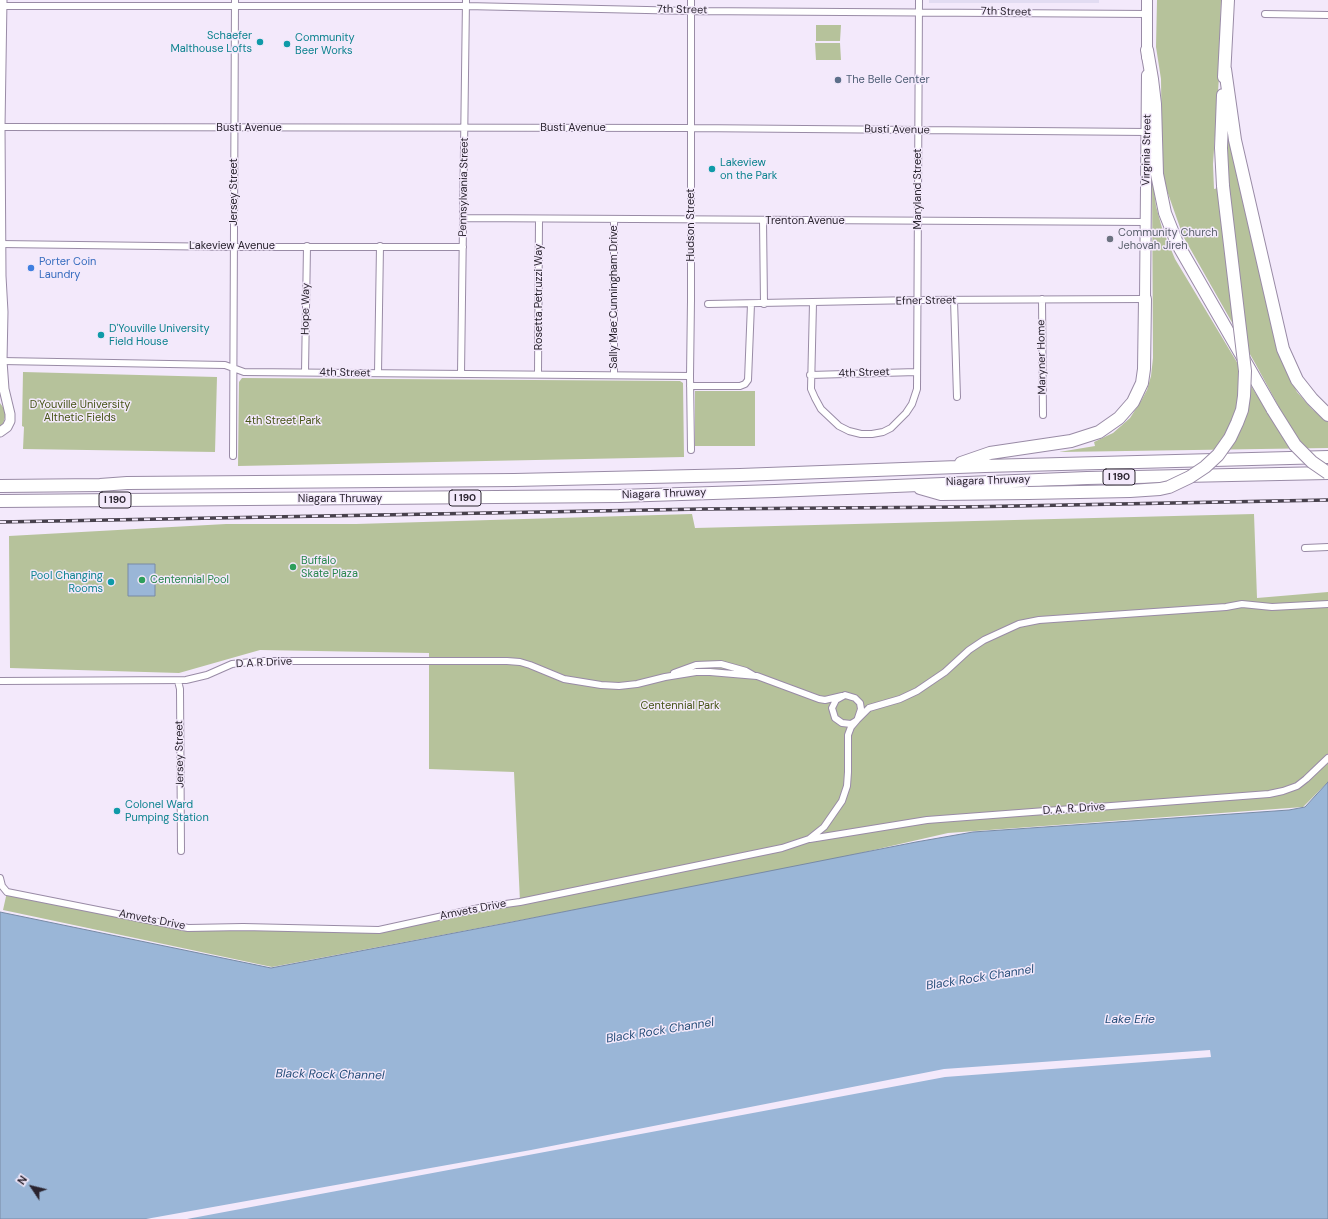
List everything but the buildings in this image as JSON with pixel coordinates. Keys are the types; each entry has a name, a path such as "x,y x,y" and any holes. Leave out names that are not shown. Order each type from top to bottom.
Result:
{"highway":[{"path":"909,485 941,494 1130,491 1160,489 1169,487 1190,477 1205,467 1218,455 1230,438 1242,410 1245,371 1223,186 1221,148 1222,98 1225,69 1228,0"},
{"path":"1147,50 1152,79 1156,120 1157,174 1165,213 1177,243 1273,410 1295,445 1312,462 1328,473"},
{"path":"1225,69 1235,140 1283,349 1297,380 1312,399 1328,415"},
{"path":"948,467 990,453 1071,442 1100,432 1119,418 1133,402 1142,383 1144,369 1145,299"},
{"name":"Niagara Thruway","path":"0,486 127,483 522,480 740,475 948,467 1328,456"},
{"name":"Niagara Thruway","path":"0,501 603,496 775,491 1087,478 1328,473"},
{"path":"0,478 101,477 127,483"}],"main road":[{"name":"Virginia Street","path":"1145,299 1147,0"}],"street":[{"name":"Jersey Street","path":"233,456 235,0"},
{"name":"Hudson Street","path":"691,0 691,450"},
{"name":"Maryland Street","path":"813,302 810,374 811,388 821,409 839,426 849,431 861,434 872,434 883,432 891,428 900,420 912,404 917,389 919,0"},
{"name":"7th Street","path":"1,4 235,7 466,3 691,11 1147,14"},
{"name":"Pennsylvania Street","path":"461,374 464,247 466,3"},
{"path":"0,441 3,429 10,421 1,363 3,312 1,276 0,127 1,4"},
{"path":"1265,14 1328,15"},
{"name":"Busti Avenue","path":"0,127 690,128 1147,132"},
{"name":"Trenton Avenue","path":"464,218 918,222 1146,222"},
{"name":"Rosetta Petruzzi Way","path":"538,374 539,219"},
{"name":"Sally Mae Cunningham Drive","path":"614,219 614,375"},
{"path":"763,220 764,304"},
{"name":"Lakeview Avenue","path":"1,244 234,247 464,247"},
{"name":"Hope Way","path":"305,372 307,246"},
{"path":"378,373 380,246"},
{"name":"Efner Street","path":"708,304 917,300 1145,299"},
{"path":"954,300 957,397"},
{"name":"Maryner Home","path":"1042,300 1043,415"},
{"path":"690,386 734,387 745,384 748,380 751,304"},
{"name":"4th Street","path":"1,363 225,365 244,372 690,376"},
{"name":"4th Street","path":"810,374 917,375"},
{"path":"0,398 6,402 9,407"},
{"path":"1305,548 1328,547"},
{"path":"848,735 851,727 869,708 887,704 918,691 945,672 969,650 984,640 1019,624 1039,620 1226,607 1242,604 1272,608 1328,604"},
{"name":"D A R Drive","path":"0,681 178,681 194,679 232,664 253,662 507,661 520,662 530,665 564,680 605,686 637,684 665,677 696,672 757,676 818,699"},
{"name":"Jersey Street","path":"178,681 180,689 182,851"},
{"path":"818,699 829,700 842,696 850,696 866,705 874,706"},
{"path":"842,696 836,700 833,705 832,712 836,719 846,724 851,724 858,719 861,708 860,703 855,698"},
{"path":"818,699 828,707 848,735"},
{"name":"Amvets Drive","path":"0,878 4,890 7,892 188,928 244,927 379,930 484,907 520,902 782,848 809,839 824,827 842,801 847,786 848,735"},
{"name":"D. A. R. Drive","path":"809,839 927,820 1283,792 1297,786 1328,758"}],"shaded area":[{"path":"929,0 1099,0 1099,3 929,3"}],"green space":[{"path":"1157,0 1221,0 1219,77 1213,164 1214,189 1227,186 1228,126 1282,360 1297,392 1312,409 1328,422 1328,448 1059,452 1095,446 1094,442 1113,433 1130,418 1147,390 1151,376 1153,358 1152,175 1156,206 1162,228 1175,259 1256,394 1270,413 1280,409 1183,236 1165,185 1162,162 1161,79 1156,47"},
{"path":"816,25 841,25 840,41 816,41"},
{"path":"815,43 840,43 841,60 816,60"},
{"name":"D'Youville University Althetic Fields","path":"23,372 217,377 215,452 23,449"},
{"name":"4th Street Park","path":"242,378 680,381 683,383 684,457 238,466 239,382"},
{"path":"695,391 755,391 755,446 695,446"},
{"path":"0,403 6,414 3,424 0,427"},
{"name":"Centennial Park","path":"692,514 695,528 1254,514 1257,598 1328,592 1328,782 1303,807 948,833 786,870 272,967 3,910 7,892 188,928 379,930 520,902 514,772 429,769 429,653 260,650 179,673 10,668 9,536 226,524 356,524"}],"water":[{"name":"Centennial Pool","path":"128,564 155,564 155,596 128,596"},
{"name":"Lake Erie","path":"1328,782 1328,1219 0,1219 0,912 271,968 973,832 1289,810 1305,807"}],"pier":[{"path":"1210,1050 1211,1057 945,1077 187,1219 146,1219 531,1150 944,1069"}],"railway":[{"path":"0,522 703,509 963,507 1328,500"}],"place":[{"name":"Schaefer Malthouse Lofts","path":"260,42"},
{"name":"Community Beer Works","path":"287,44"},
{"name":"The Belle Center","path":"838,80"},
{"name":"Lakeview on the Park","path":"712,169"},
{"name":"Community Church Jehovah Jireh","path":"1110,239"},
{"name":"Porter Coin Laundry","path":"31,268"},
{"name":"D'Youville University Field House","path":"101,335"},
{"name":"Buffalo Skate Plaza","path":"293,567"},
{"name":"Centennial Pool","path":"142,580"},
{"name":"Pool Changing Rooms","path":"111,582"},
{"name":"Colonel Ward Pumping Station","path":"117,811"}],"water label":[{"name":"Black Rock Channel","path":"980,978"},
{"name":"Black Rock Channel","path":"660,1031"},
{"name":"Black Rock Channel","path":"330,1075"}]}
